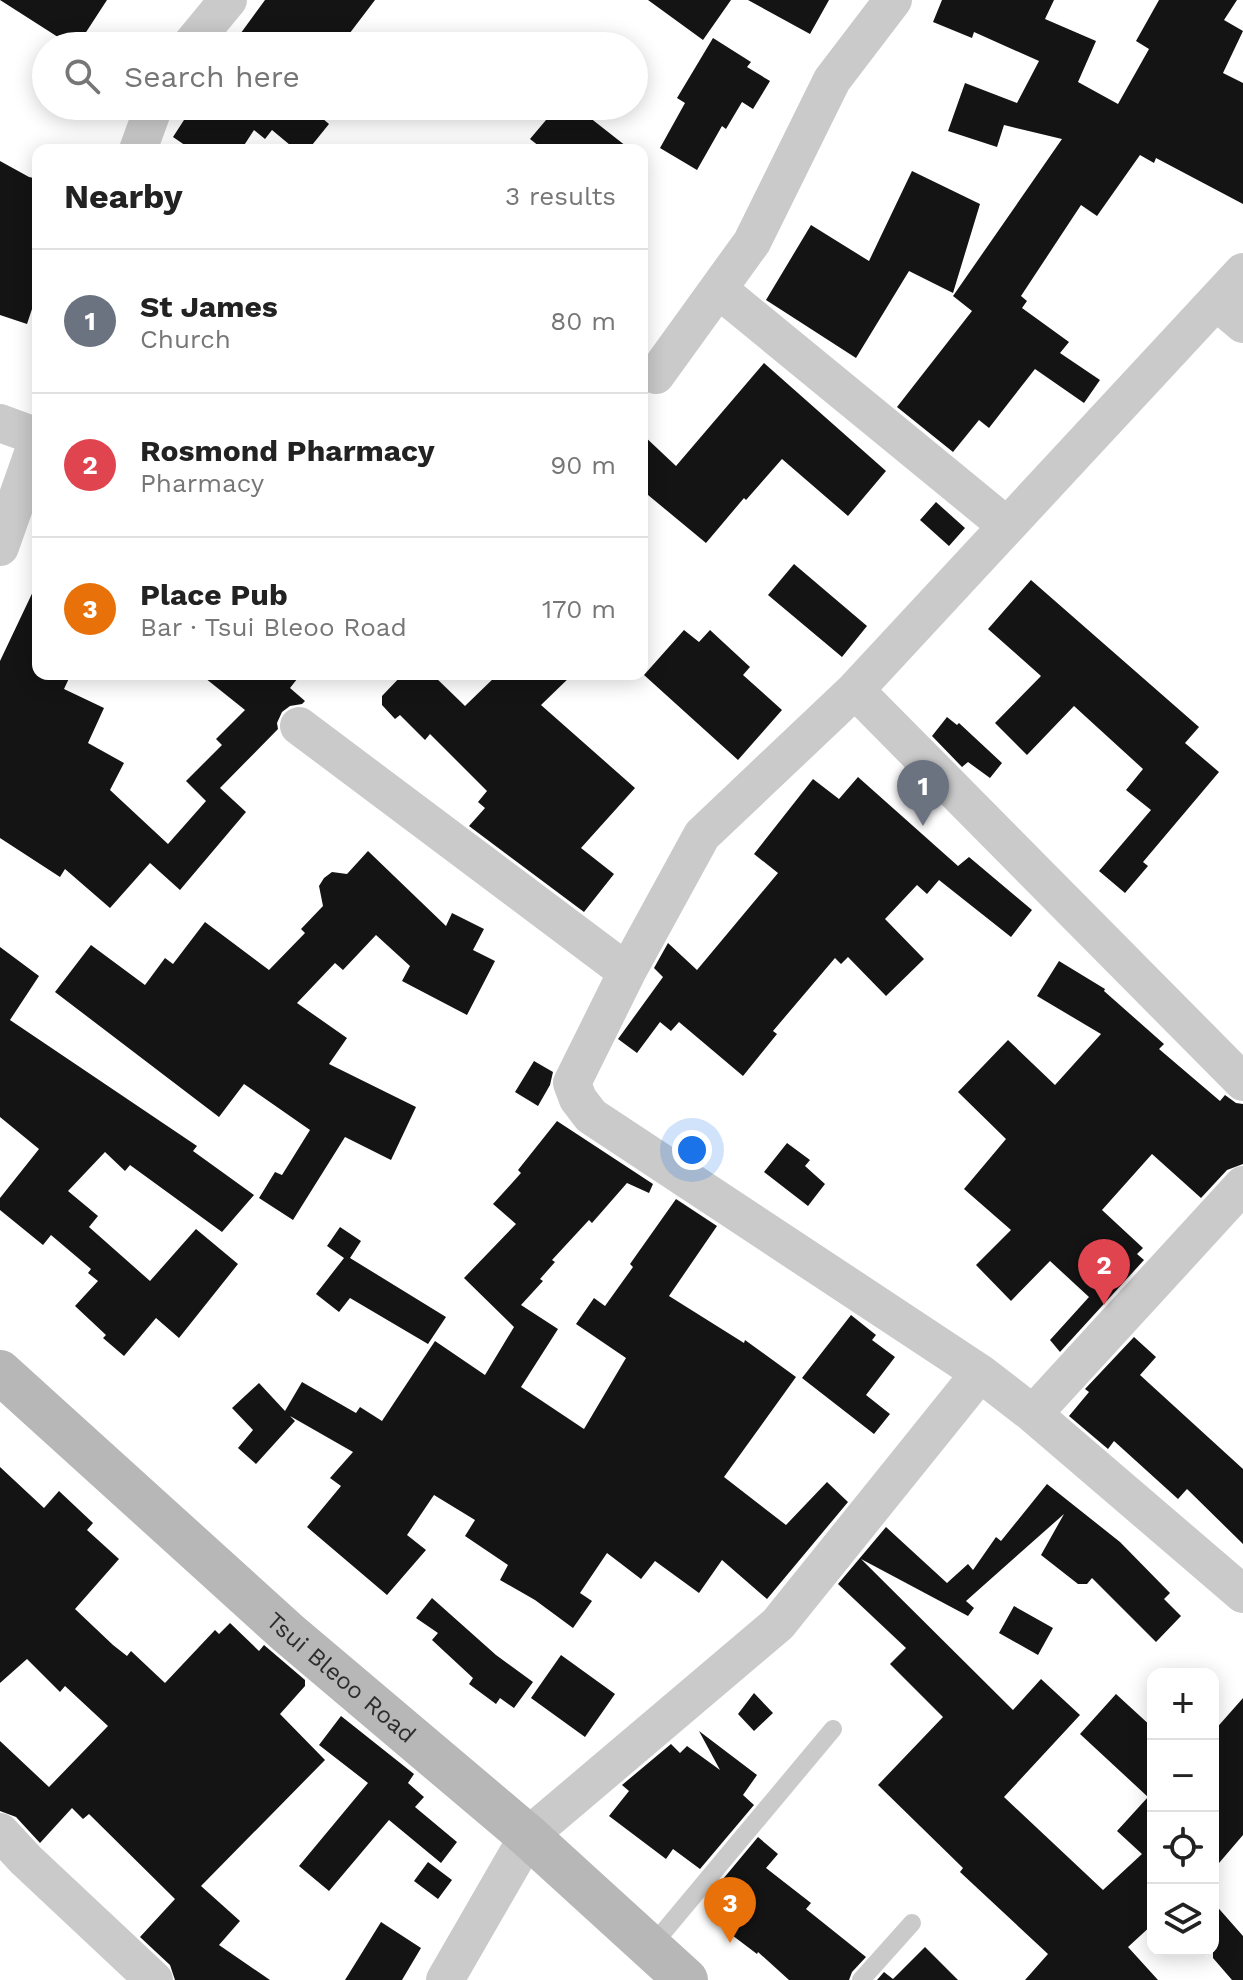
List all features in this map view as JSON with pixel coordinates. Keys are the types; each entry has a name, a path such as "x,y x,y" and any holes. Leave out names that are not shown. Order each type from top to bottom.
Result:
{"street":[{"path":"202,32 228,0"},
{"path":"656,375 752,242 832,80 893,0"},
{"path":"140,144 149,120"},
{"path":"1243,272 1230,312 1007,526 855,690 702,835 627,972 572,1083 578,1099 591,1116 980,1373 1033,1414 1243,1594"},
{"path":"718,289 1007,526"},
{"path":"0,423 32,436"},
{"path":"0,547 32,455"},
{"path":"855,690 1243,1082"},
{"path":"299,726 627,972"},
{"path":"1033,1414 1243,1185"},
{"name":"Tsui Bleoo Road","path":"0,1372 288,1633 528,1836 686,1980"},
{"path":"445,1980 528,1836 778,1624 980,1373"},
{"path":"0,1832 37,1871 154,1980"}],"lane":[{"path":"650,1948 833,1729"},
{"path":"861,1980 912,1923"}],"building":[{"path":"0,0 107,0 86,32 50,32"},
{"path":"265,0 375,0 351,32 242,32"},
{"path":"648,0 731,0 703,40"},
{"path":"748,0 829,0 810,34"},
{"path":"942,0 1054,0 1045,19 1096,41 1078,82 1118,104 1149,49 1136,41 1159,0 1237,0 1224,20 1243,31 1223,73 1243,83 1243,204 1156,158 1154,163 1140,155 1097,216 1081,205 1021,296 1027,301 1022,308 1069,342 1060,353 1100,380 1084,403 1035,369 989,428 979,420 953,452 897,407 972,311 953,296 1062,139 1004,125 997,147 948,131 965,83 1017,103 1039,61 974,32 972,38 933,22"},
{"path":"713,38 751,62 747,67 770,81 753,109 742,102 726,129 722,126 697,170 660,148 685,103 677,98"},
{"path":"184,120 324,120 329,124 313,144 289,144 272,130 265,139 254,130 245,144 183,144 173,137"},
{"path":"546,120 593,120 623,144 536,144 530,139"},
{"path":"0,161 32,178 32,309 27,324 0,315"},
{"path":"912,171 980,204 953,293 909,271 856,358 766,300 811,225 869,261"},
{"path":"764,363 886,471 848,516 782,459 706,543 648,495 648,440 676,466"},
{"path":"936,502 965,528 949,546 920,520"},
{"path":"794,564 867,626 842,657 768,595"},
{"path":"1031,580 1199,727 1185,743 1219,772 1143,862 1148,866 1125,893 1099,871 1151,810 1126,790 1143,769 1074,706 1027,755 995,723 1041,676 988,629"},
{"path":"32,594 32,680 68,680 64,689 104,708 88,743 124,763 110,790 168,844 206,801 186,781 222,745 216,739 245,710 208,680 296,680 290,688 305,701 282,712 278,729 220,788 246,812 180,890 150,863 110,908 65,869 60,877 0,838 0,661"},
{"path":"684,630 699,642 710,630 750,667 743,675 782,710 738,760 648,679 648,670"},
{"path":"397,680 438,680 465,706 492,680 567,680 541,705 635,788 581,848 614,874 584,912 469,826 485,808 478,802 487,791 430,734 425,740 400,715 395,719 382,705 382,696"},
{"path":"947,717 957,725 959,723 1002,763 990,778 968,762 962,767 932,736"},
{"path":"858,777 958,866 969,857 1032,910 1011,937 939,880 927,894 917,885 885,919 924,959 886,996 848,957 841,964 835,958 773,1031 777,1034 743,1076 679,1022 671,1031 660,1022 637,1053 618,1039 663,977 654,968 668,943 697,970 778,873 754,854 813,779 839,799"},
{"path":"368,851 446,926 452,913 484,929 473,950 495,961 467,1015 402,981 410,966 376,935 343,970 335,963 297,1003 347,1038 329,1064 416,1107 391,1160 345,1137 293,1220 259,1198 275,1172 282,1175 310,1130 244,1084 219,1117 55,992 91,945 145,985 165,958 173,964 205,922 269,970 305,933 301,929 323,906 319,886 324,878 332,872 347,874"},
{"path":"0,947 39,976 10,1020 197,1146 193,1151 254,1195 222,1232 130,1165 125,1171 105,1152 68,1191 98,1216 89,1227 150,1281 196,1229 238,1264 179,1338 156,1318 124,1356 75,1306 98,1281 88,1273 91,1269 51,1235 43,1245 0,1210 0,1198 39,1149 0,1117"},
{"path":"1059,961 1105,989 1164,1044 1159,1049 1220,1101 1225,1095 1243,1104 1243,1164 1227,1170 1201,1198 1152,1154 1102,1210 1143,1248 1137,1254 1144,1260 1060,1352 1050,1340 1089,1297 1050,1261 1011,1301 976,1265 1011,1230 964,1189 1006,1139 958,1092 1008,1040 1055,1085 1101,1034 1037,996"},
{"path":"534,1061 553,1072 550,1085 538,1106 515,1092"},
{"path":"557,1121 653,1184 649,1193 627,1183 592,1223 589,1220 552,1260 555,1262 540,1279 543,1281 521,1305 558,1329 521,1387 584,1429 626,1358 576,1324 594,1298 605,1306 676,1199 717,1226 669,1296 744,1343 745,1340 796,1377 724,1477 786,1525 827,1482 848,1502 767,1599 722,1560 699,1593 655,1561 641,1579 607,1553 580,1593 592,1601 573,1628 535,1600 500,1580 508,1565 465,1536 475,1520 434,1495 407,1535 426,1550 387,1595 307,1527 341,1486 330,1478 353,1452 290,1416 295,1421 256,1464 238,1448 253,1430 232,1408 259,1383 285,1411 302,1382 356,1413 360,1407 382,1421 435,1341 485,1375 514,1327 464,1278 516,1224 493,1204 521,1173 518,1170"},
{"path":"787,1143 810,1160 805,1166 825,1184 808,1206 764,1172"},
{"path":"340,1227 361,1241 350,1258 446,1317 428,1344 350,1298 339,1312 316,1294 344,1258 327,1246"},
{"path":"851,1315 876,1335 872,1340 895,1357 866,1395 890,1414 874,1434 802,1378"},
{"path":"1134,1337 1156,1357 1140,1375 1243,1469 1243,1544 1187,1489 1178,1499 1114,1441 1108,1449 1069,1416 1089,1392 1085,1389"},
{"path":"0,1467 44,1508 59,1491 93,1523 87,1530 119,1559 75,1609 113,1645 127,1656 131,1651 165,1683 215,1630 219,1634 230,1623 259,1651 264,1645 305,1680 305,1686 280,1714 325,1760 201,1886 240,1921 219,1945 270,1980 175,1980 170,1965 140,1937 175,1899 89,1814 83,1819 72,1808 40,1843 16,1817 0,1811 0,1741 49,1787 108,1726 65,1686 60,1692 27,1659 0,1683"},
{"path":"1047,1484 1120,1542 1170,1593 1164,1599 1181,1616 1156,1642 1092,1578 1087,1584 1078,1584 1041,1555 1064,1514 966,1601 974,1608 968,1616 861,1559 1013,1710 1041,1679 1080,1715 1004,1797 1103,1890 1142,1854 1117,1831 1147,1798 1147,1930 1128,1947 1158,1980 1025,1980 1048,1954 960,1872 963,1868 878,1785 943,1717 890,1664 906,1648 838,1584 886,1527 947,1583 968,1564 973,1570 996,1537 1001,1541"},
{"path":"432,1598 496,1655 533,1682 514,1708 500,1698 496,1704 469,1684 473,1678 432,1640 438,1633 416,1618"},
{"path":"1014,1606 1053,1628 1038,1655 999,1633"},
{"path":"561,1655 615,1694 585,1737 531,1698"},
{"path":"754,1693 773,1713 754,1731 738,1714"},
{"path":"1116,1694 1147,1722 1147,1796 1080,1734"},
{"path":"1243,1698 1243,1835 1219,1863 1219,1740 1219,1725"},
{"path":"341,1716 414,1774 408,1783 424,1797 415,1807 457,1842 441,1863 389,1820 329,1891 299,1866 368,1783 319,1745"},
{"path":"699,1731 757,1775 743,1795 754,1805 700,1869 673,1849 666,1859 609,1816 629,1791 622,1785 671,1744 680,1753 687,1746 720,1770"},
{"path":"758,1837 778,1854 766,1868 811,1903 806,1909 866,1957 849,1980 789,1980 758,1952 720,1926 733,1908 713,1891"},
{"path":"428,1862 452,1880 438,1899 414,1881"},
{"path":"1219,1909 1243,1936 1243,1980 1232,1980 1213,1958 1219,1956"},
{"path":"381,1922 421,1948 402,1980 345,1980"},
{"path":"925,1947 958,1980 877,1980 884,1972 893,1979"}],"place":[{"name":"St James","path":"923,826"},
{"name":"Rosmond Pharmacy","path":"1104,1305"},
{"name":"Place Pub","path":"730,1943"}]}
